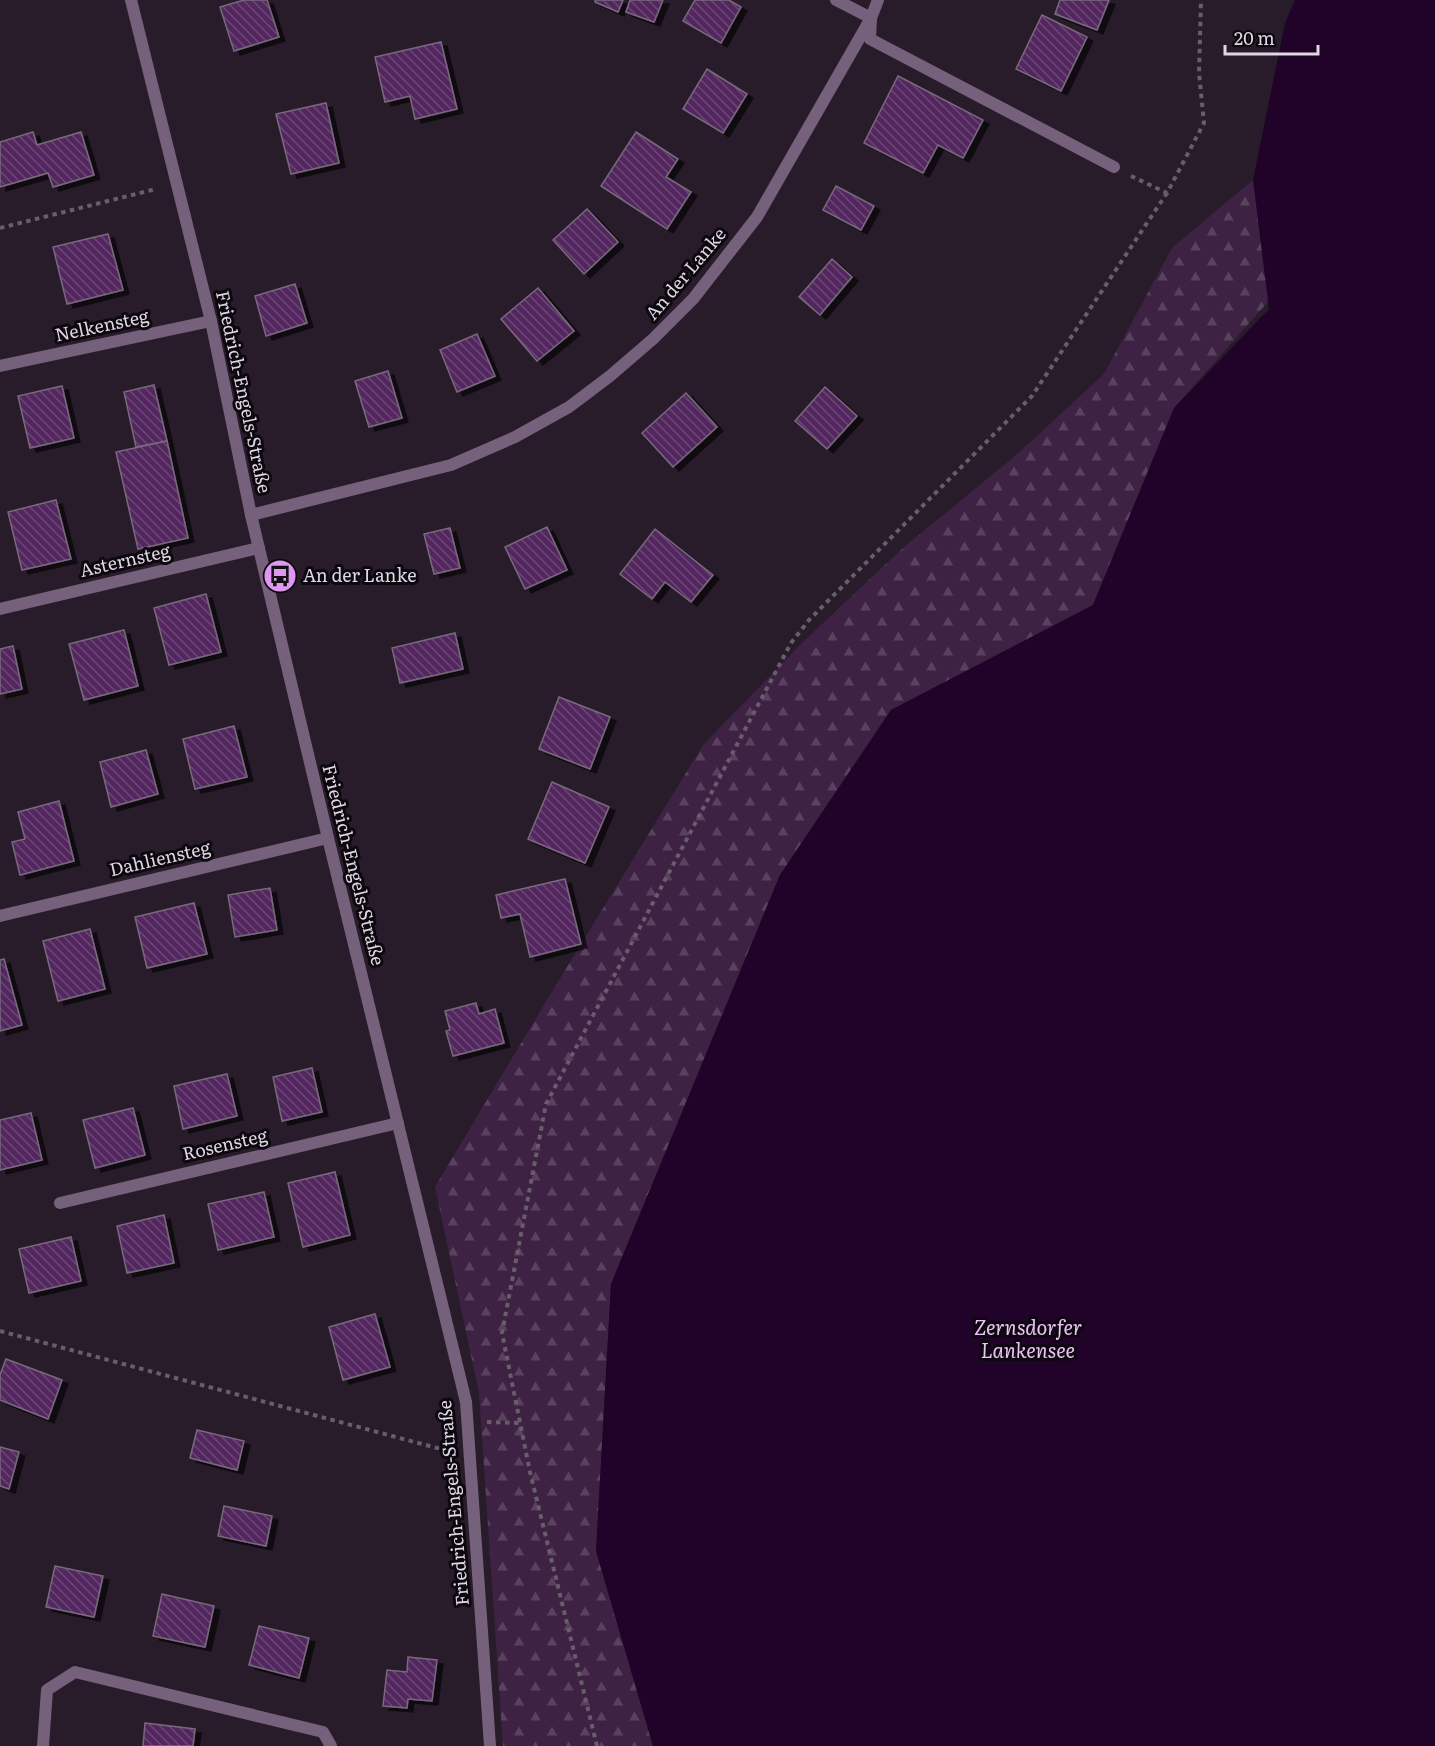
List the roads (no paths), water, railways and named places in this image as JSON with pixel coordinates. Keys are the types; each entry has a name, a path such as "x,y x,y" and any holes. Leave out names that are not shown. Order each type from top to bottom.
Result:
{"street":[{"name":"Friedrich-Engels-Straße","path":"131,0 211,321 251,515 466,1402 490,1746"},
{"path":"836,0 871,18 870,39 1114,167"},
{"name":"An der Lanke","path":"251,515 451,465 516,437 569,407 610,376 653,339 693,299 757,217 871,18 879,0"},
{"name":"Nelkensteg","path":"0,366 211,321"},
{"name":"Asternsteg","path":"0,609 259,548"},
{"name":"Dahliensteg","path":"0,916 328,838"},
{"name":"Rosensteg","path":"60,1203 398,1123"},
{"path":"43,1746 47,1690 75,1672 322,1732 331,1746"}],"water":[{"name":"Zernsdorfer Lankensee","path":"1295,0 1435,0 1435,1746 653,1746 596,1551 611,1284 780,875 891,710 1093,605 1174,408 1269,309 1253,180 1285,23"}],"place":[{"name":"An der Lanke","path":"280,576"}]}
